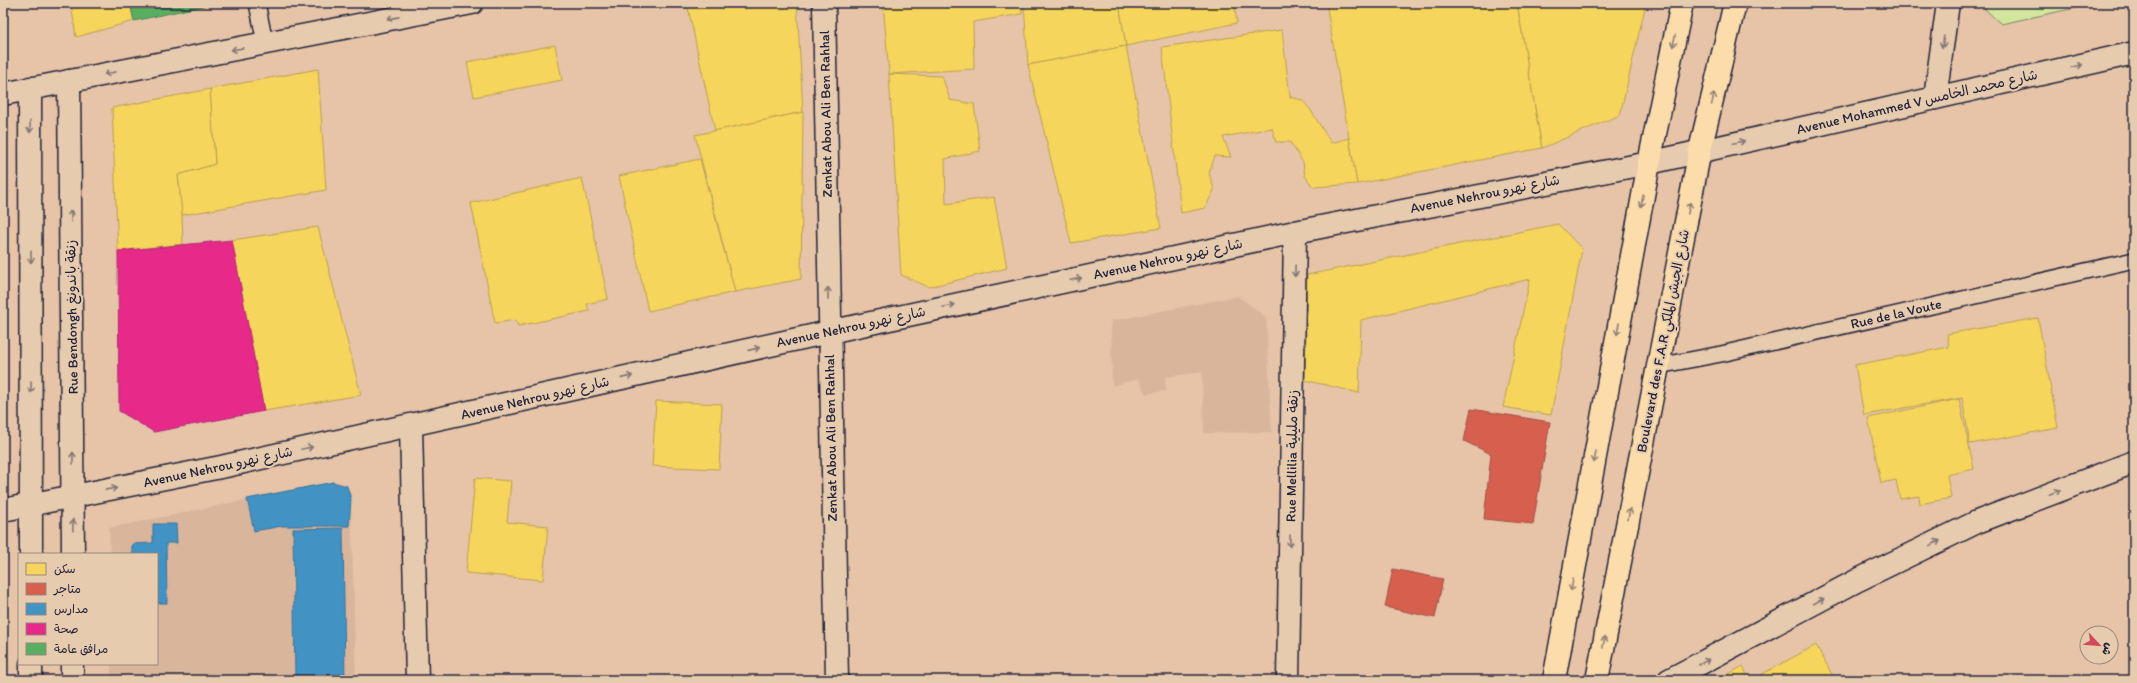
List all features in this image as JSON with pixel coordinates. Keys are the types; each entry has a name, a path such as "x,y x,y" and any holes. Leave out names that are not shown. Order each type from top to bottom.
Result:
{"main road":[{"path":"1554,680 1649,163 1682,3"},
{"name":"Boulevard des F.A.R شارع الجيش الملكي","path":"1597,680 1700,150 1735,3"}],"street":[{"path":"3,94 472,3"},
{"name":"Zenkat Abou Ali Ben Rahhal","path":"824,3 829,332 837,680"},
{"path":"1935,98 1948,3"},
{"name":"Avenue Mohammed V شارع محمد الخامس","path":"1700,150 2134,53"},
{"name":"Rue Bendongh زنقة باندونغ","path":"69,81 73,553"},
{"path":"30,88 31,553"},
{"name":"Avenue Nehrou شارع نهرو","path":"3,510 73,497 411,426 829,332 1295,232 1649,163 1700,150"},
{"name":"Rue Mellilia زنقة مليلية","path":"1288,680 1295,232"},
{"path":"411,426 416,680"},
{"path":"1670,680 1858,580 1977,522 2134,462"},
{"path":"31,665 31,680"},
{"path":"72,665 72,680"}],"lane":[{"path":"256,3 265,43"},
{"name":"Rue de la Voute","path":"1658,366 1721,354 2134,260"}],"shaded area":[{"path":"1238,296 1266,317 1272,432 1204,433 1202,372 1165,377 1166,391 1146,394 1138,379 1112,386 1111,321"},
{"path":"333,482 347,486 351,499 356,680 111,680 111,665 158,665 158,553 110,553 109,528"}],"green space":[{"path":"1986,3 2089,3 2089,5 2001,24 1985,9"}],"building: سكن":[{"path":"71,3 130,3 134,21 76,37"},
{"path":"687,3 797,3 803,112 715,131"},
{"path":"883,3 1022,3 1022,14 973,22 974,69 889,74"},
{"path":"1024,3 1119,3 1126,46 1028,65"},
{"path":"1119,3 1234,3 1237,23 1126,46"},
{"path":"1234,3 1249,3 1235,9"},
{"path":"1326,3 1517,3 1542,148 1357,184"},
{"path":"1517,3 1646,3 1620,115 1542,148"},
{"path":"1282,30 1290,97 1302,100 1310,109 1331,143 1349,138 1357,184 1313,187 1305,176 1303,162 1290,142 1276,142 1272,128 1223,137 1231,157 1215,156 1209,173 1214,190 1205,208 1181,213 1162,47"},
{"path":"555,45 562,80 474,97 467,62"},
{"path":"1126,46 1161,228 1071,243 1028,65"},
{"path":"318,69 326,190 182,215 178,175 215,164 210,89"},
{"path":"889,74 942,76 950,100 974,104 980,151 945,159 946,204 994,197 1007,268 929,287 901,275"},
{"path":"210,89 215,164 178,175 183,244 118,251 112,108"},
{"path":"803,112 801,279 735,292 695,135"},
{"path":"700,159 735,292 648,311 619,176"},
{"path":"582,178 608,299 587,304 589,311 518,326 516,320 495,323 471,203"},
{"path":"1558,224 1582,249 1551,415 1503,407 1530,279 1361,320 1359,393 1305,380 1307,275"},
{"path":"318,227 361,395 264,411 232,240"},
{"path":"2038,318 2058,428 1970,444 1962,398 1864,415 1855,365 1949,347 1947,334"},
{"path":"1959,399 1974,469 1947,475 1951,498 1920,504 1919,496 1900,499 1896,480 1881,483 1868,418"},
{"path":"656,401 722,404 719,469 652,466"},
{"path":"475,478 511,481 507,522 548,526 543,580 466,573"},
{"path":"1816,645 1835,680 1765,680 1762,674"},
{"path":"1743,666 1749,680 1718,680"}],"building: متاجر":[{"path":"1471,409 1550,422 1533,524 1484,519 1491,454 1464,441"},
{"path":"1393,569 1443,579 1435,618 1385,607"}],"building: مدارس":[{"path":"333,482 347,486 351,499 349,526 282,526 254,531 247,499"},
{"path":"153,524 176,524 177,543 166,543 167,603 158,603 158,553 132,553 132,544 153,543"},
{"path":"343,528 345,680 295,680 293,529"},
{"path":"164,679 164,680 115,680"}],"building: صحة":[{"path":"232,240 264,411 154,432 119,411 118,251"}],"building: مرافق عامة":[{"path":"130,3 216,3 134,21"}]}
